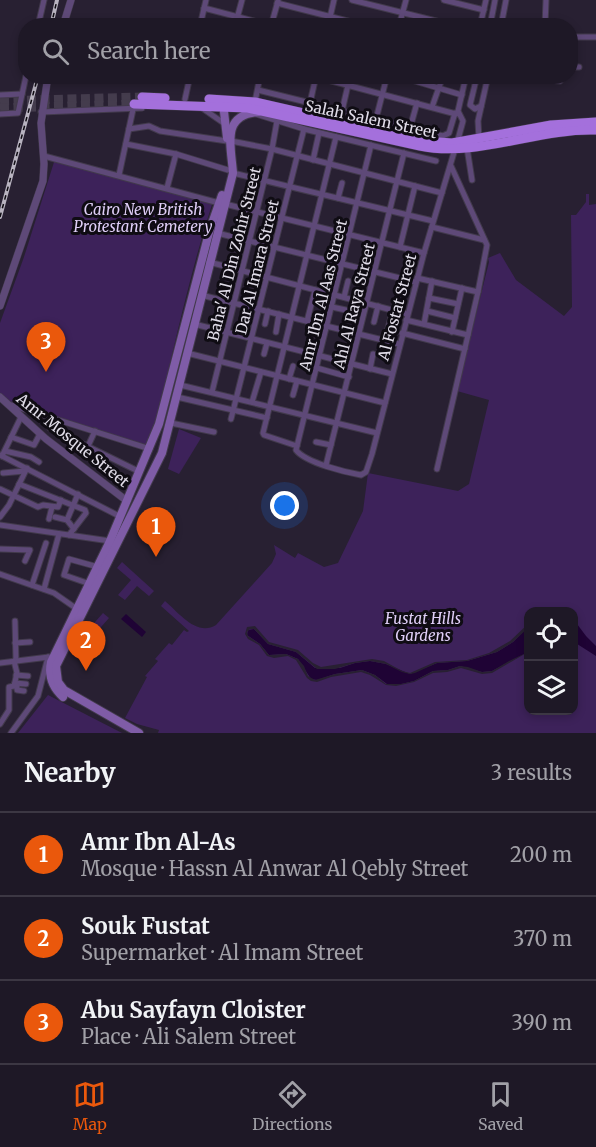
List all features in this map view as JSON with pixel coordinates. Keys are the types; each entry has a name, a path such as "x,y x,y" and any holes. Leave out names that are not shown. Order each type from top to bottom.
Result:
{"highway":[{"path":"142,97 185,103"},
{"path":"134,106 185,103 251,106"},
{"name":"Salah Salem Street","path":"251,106 428,148 456,146 479,139 551,125 596,122"},
{"name":"Salah Salem Street","path":"251,106 467,148 557,132 596,130"}],"main road":[{"path":"139,733 64,690 58,682 53,658 160,458 171,423 231,171 224,103"},
{"path":"229,141 235,121 251,106"},
{"path":"129,733 60,694 50,678 50,667 98,567 106,558 110,541 162,418 210,229 222,203"},
{"path":"149,451 160,458"}],"street":[{"path":"40,18 43,0"},
{"path":"65,18 71,0"},
{"path":"202,18 206,0"},
{"path":"237,17 242,0"},
{"path":"330,16 334,0"},
{"path":"352,0 426,18"},
{"path":"401,18 406,0"},
{"path":"444,0 483,10"},
{"path":"482,18 486,0"},
{"path":"492,18 495,0"},
{"path":"503,18 506,0"},
{"path":"545,18 546,0"},
{"path":"274,18 278,2 337,18"},
{"path":"204,8 241,18"},
{"path":"578,37 596,37"},
{"path":"0,114 18,113 24,84"},
{"path":"0,306 43,181 44,156 41,133 47,84"},
{"path":"189,84 185,103 207,110 225,124"},
{"path":"259,84 251,106 277,121 436,161"},
{"path":"309,103 313,84"},
{"path":"258,90 446,136 457,114 344,84"},
{"path":"376,119 385,84"},
{"path":"425,84 462,95"},
{"path":"432,107 440,84"},
{"name":"Al Fostat Street","path":"326,465 362,475 366,472 424,253 463,121 457,114 464,84"},
{"path":"475,84 470,105 474,109 481,106"},
{"path":"479,139 477,124 486,84"},
{"path":"342,111 348,85"},
{"path":"0,94 22,94"},
{"path":"410,128 417,103"},
{"path":"42,112 134,106 119,175"},
{"name":"Baha' Al Din Zohir Street","path":"212,392 272,150 277,121"},
{"path":"129,129 148,126 160,131 229,141 442,193"},
{"name":"Dar Al Imara Street","path":"231,419 304,129"},
{"path":"313,162 320,133"},
{"path":"326,465 298,453 297,448 263,434 336,137"},
{"path":"126,144 176,154 264,181 408,215 485,243"},
{"name":"Amr Ibn Al Aas Street","path":"297,448 371,145"},
{"path":"467,148 472,180"},
{"name":"Ahl Al Raya Street","path":"326,465 404,153"},
{"path":"167,188 176,154"},
{"path":"44,156 424,253"},
{"path":"437,469 478,292 485,243 451,165"},
{"path":"338,198 342,183"},
{"path":"400,247 415,186"},
{"path":"217,233 375,272 478,292"},
{"path":"209,262 393,310 424,324 468,335"},
{"path":"344,297 348,281"},
{"path":"424,324 432,282"},
{"path":"452,332 462,288"},
{"path":"307,321 315,290"},
{"path":"355,300 357,290"},
{"path":"201,295 399,344"},
{"path":"429,298 458,304"},
{"path":"374,322 378,306"},
{"path":"332,307 355,312"},
{"path":"385,340 393,310"},
{"path":"265,324 268,311"},
{"path":"427,311 455,318"},
{"path":"276,332 279,314"},
{"path":"194,324 392,375"},
{"path":"402,333 465,349"},
{"path":"264,354 267,343"},
{"path":"187,353 385,402"},
{"path":"370,369 373,354"},
{"path":"289,379 293,366"},
{"path":"317,368 349,377"},
{"path":"252,402 261,372"},
{"path":"293,395 297,381"},
{"path":"180,385 377,433"},
{"path":"177,397 267,418"},
{"path":"2,400 95,430 149,451"},
{"name":"Amr Mosque Street","path":"2,400 46,439 128,501"},
{"path":"2,454 21,417"},
{"path":"46,439 54,418"},
{"path":"171,423 214,432"},
{"path":"51,428 140,472"},
{"path":"88,446 95,430"},
{"path":"12,437 34,445 40,434"},
{"path":"316,442 332,445"},
{"path":"2,454 31,457 39,462"},
{"path":"2,454 26,470 121,517"},
{"path":"3,473 26,470"},
{"path":"0,517 26,470"},
{"path":"19,484 86,511 69,535"},
{"path":"0,489 38,507 43,505 58,507 61,500"},
{"path":"67,520 78,494"},
{"path":"49,519 52,507"},
{"path":"55,517 67,520 74,529"},
{"path":"0,525 110,541"},
{"path":"44,589 59,534"},
{"path":"32,585 46,543"},
{"path":"0,549 30,550 25,561"},
{"path":"90,584 64,576 70,558 98,567"},
{"path":"0,574 44,589 63,598 77,609"},
{"path":"15,621 15,685 17,690 24,691"},
{"path":"15,643 30,642"},
{"path":"0,663 53,658 38,696 11,733"},
{"path":"16,675 28,676"},
{"path":"0,724 9,710 9,687 26,684"}],"green space":[{"name":"Cairo New British Protestant Cemetery","path":"55,159 213,201 187,293 150,449 6,403 0,395 0,323"},
{"name":"Fustat Hills Gardens","path":"586,194 589,194 589,205 596,204 596,733 158,733 159,730 125,718 147,677 145,676 158,661 155,659 169,643 172,645 184,630 189,631 161,606 165,601 195,626 209,628 216,625 272,563 276,554 274,545 295,558 298,553 324,567 338,563 363,511 368,473 458,491 469,484 489,400 457,391 489,262 488,258 500,253 516,280 564,316 572,307 571,215 576,215 586,202"},
{"path":"179,429 201,438 179,474 168,469"},
{"path":"122,562 154,591 149,596 137,586 125,600 118,595 131,580 117,568"},
{"path":"103,613 109,618 94,635 88,630"},
{"path":"48,695 122,733 18,733"}],"shaded area":[{"path":"126,614 146,632 142,637 121,619"},
{"path":"578,625 596,646 596,656 578,645"},
{"path":"254,629 268,644 296,652 315,668 340,668 370,661 386,664 410,674 437,663 467,661 497,652 513,642 524,631 524,654 492,671 482,672 460,666 433,671 414,681 387,684 375,675 362,670 335,674 317,680 311,679 298,659 286,654 269,655 260,644 247,635 248,630"}],"pier":[{"path":"255,626 269,642 298,650 321,667 372,659 384,661 410,673 435,662 467,660 489,653 510,641 524,628 524,632 513,642 497,652 467,661 437,663 410,674 386,664 370,661 335,669 317,669 296,652 268,644 254,629 247,632 248,636 260,644 269,655 286,654 298,659 308,676 315,680 362,670 375,675 386,684 401,684 414,681 433,671 460,666 482,672 492,671 524,654 492,673 482,674 461,668 433,673 414,682 396,686 386,685 361,672 317,682 311,681 296,660 288,656 274,658 267,656 259,645 248,639 245,634 247,627"}],"tunnel":[{"path":"0,101 142,97"},
{"path":"0,108 134,104"}],"railway":[{"path":"53,18 57,0"},
{"path":"0,217 36,84"}],"place":[{"name":"Abu Sayfayn Cloister","path":"46,372"},
{"name":"Amr Ibn Al-As","path":"156,557"},
{"name":"Souk Fustat","path":"86,671"}]}
